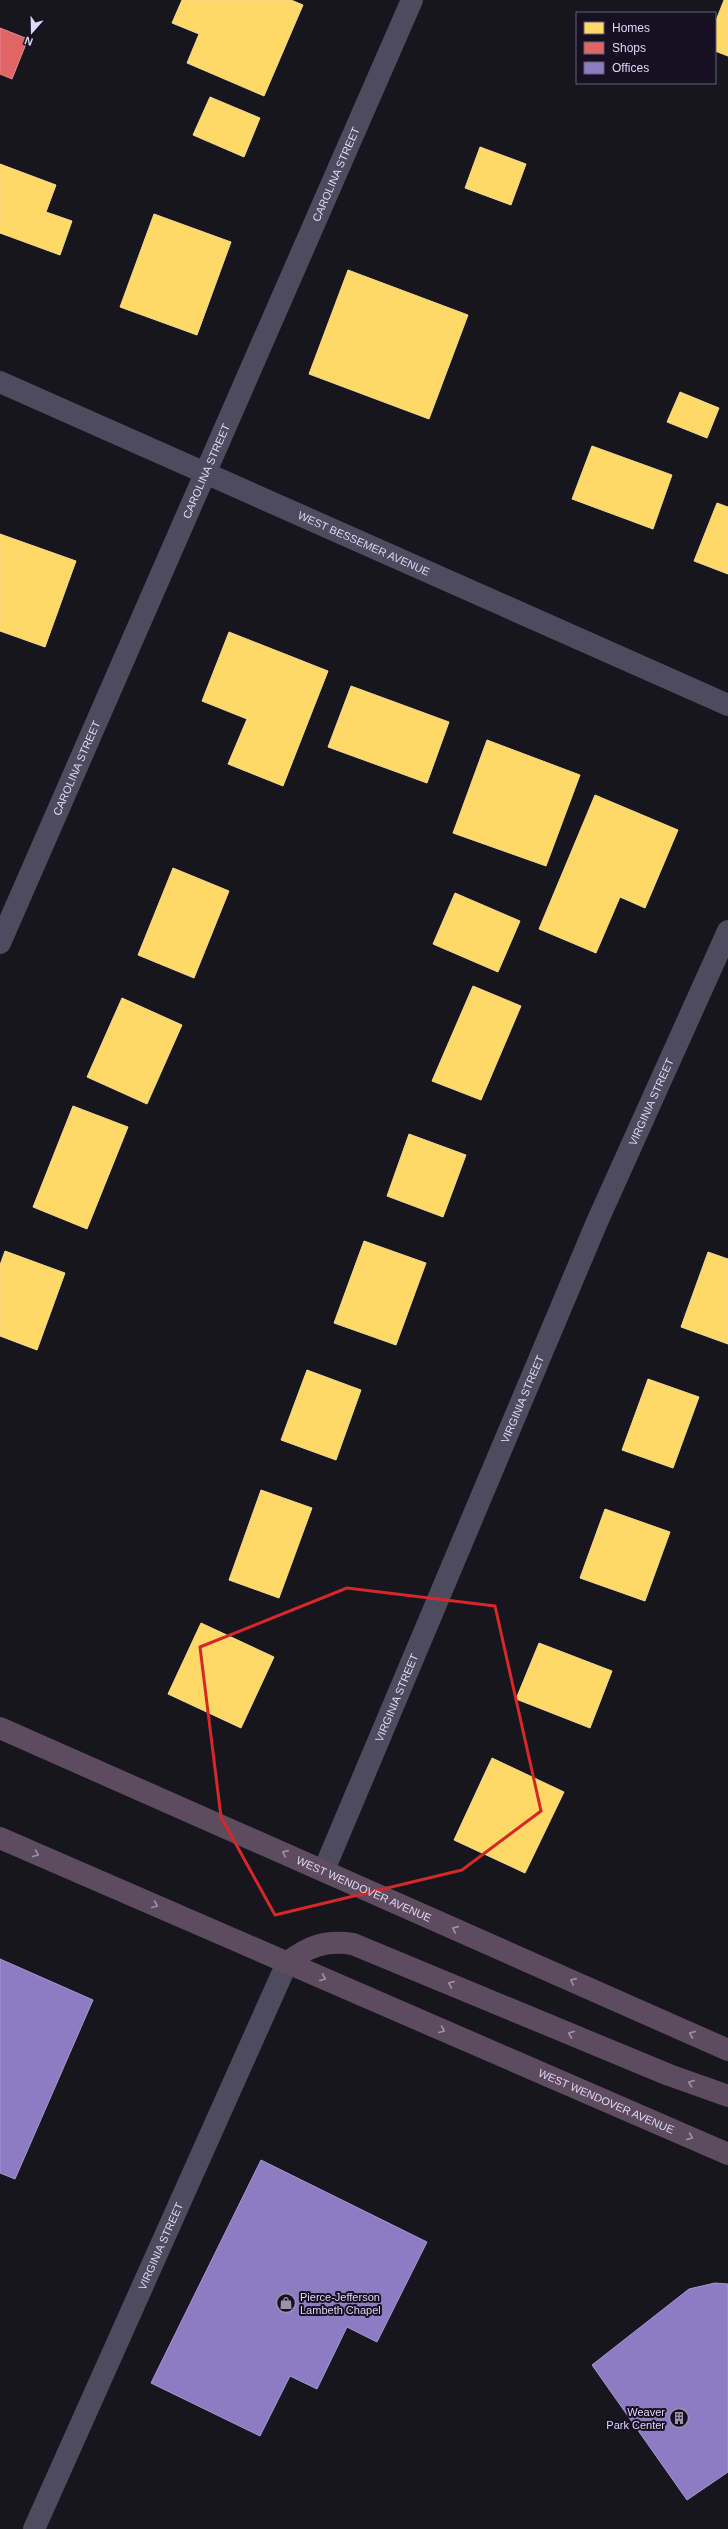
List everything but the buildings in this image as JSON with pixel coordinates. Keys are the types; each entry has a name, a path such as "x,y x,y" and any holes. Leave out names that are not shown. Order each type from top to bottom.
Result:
{"highway":[{"name":"WEST WENDOVER AVENUE","path":"0,1728 728,2050"},
{"name":"WEST WENDOVER AVENUE","path":"0,1838 728,2154"},
{"path":"287,1963 313,1945 332,1942 353,1944 669,2075 728,2096"}],"street":[{"name":"CAROLINA STREET","path":"0,943 207,473 412,0"},
{"name":"WEST BESSEMER AVENUE","path":"0,382 728,705"},
{"name":"VIRGINIA STREET","path":"324,1870 597,1222 728,931"},
{"name":"VIRGINIA STREET","path":"34,2529 287,1963"}],"highlighted area":[{"path":"347,1588 495,1606 541,1811 462,1870 275,1915 221,1817 200,1647"}],"place":[{"name":"Pierce-Jefferson Lambeth Chapel","path":"286,2303"},
{"name":"Weaver Park Center","path":"679,2418"}]}
